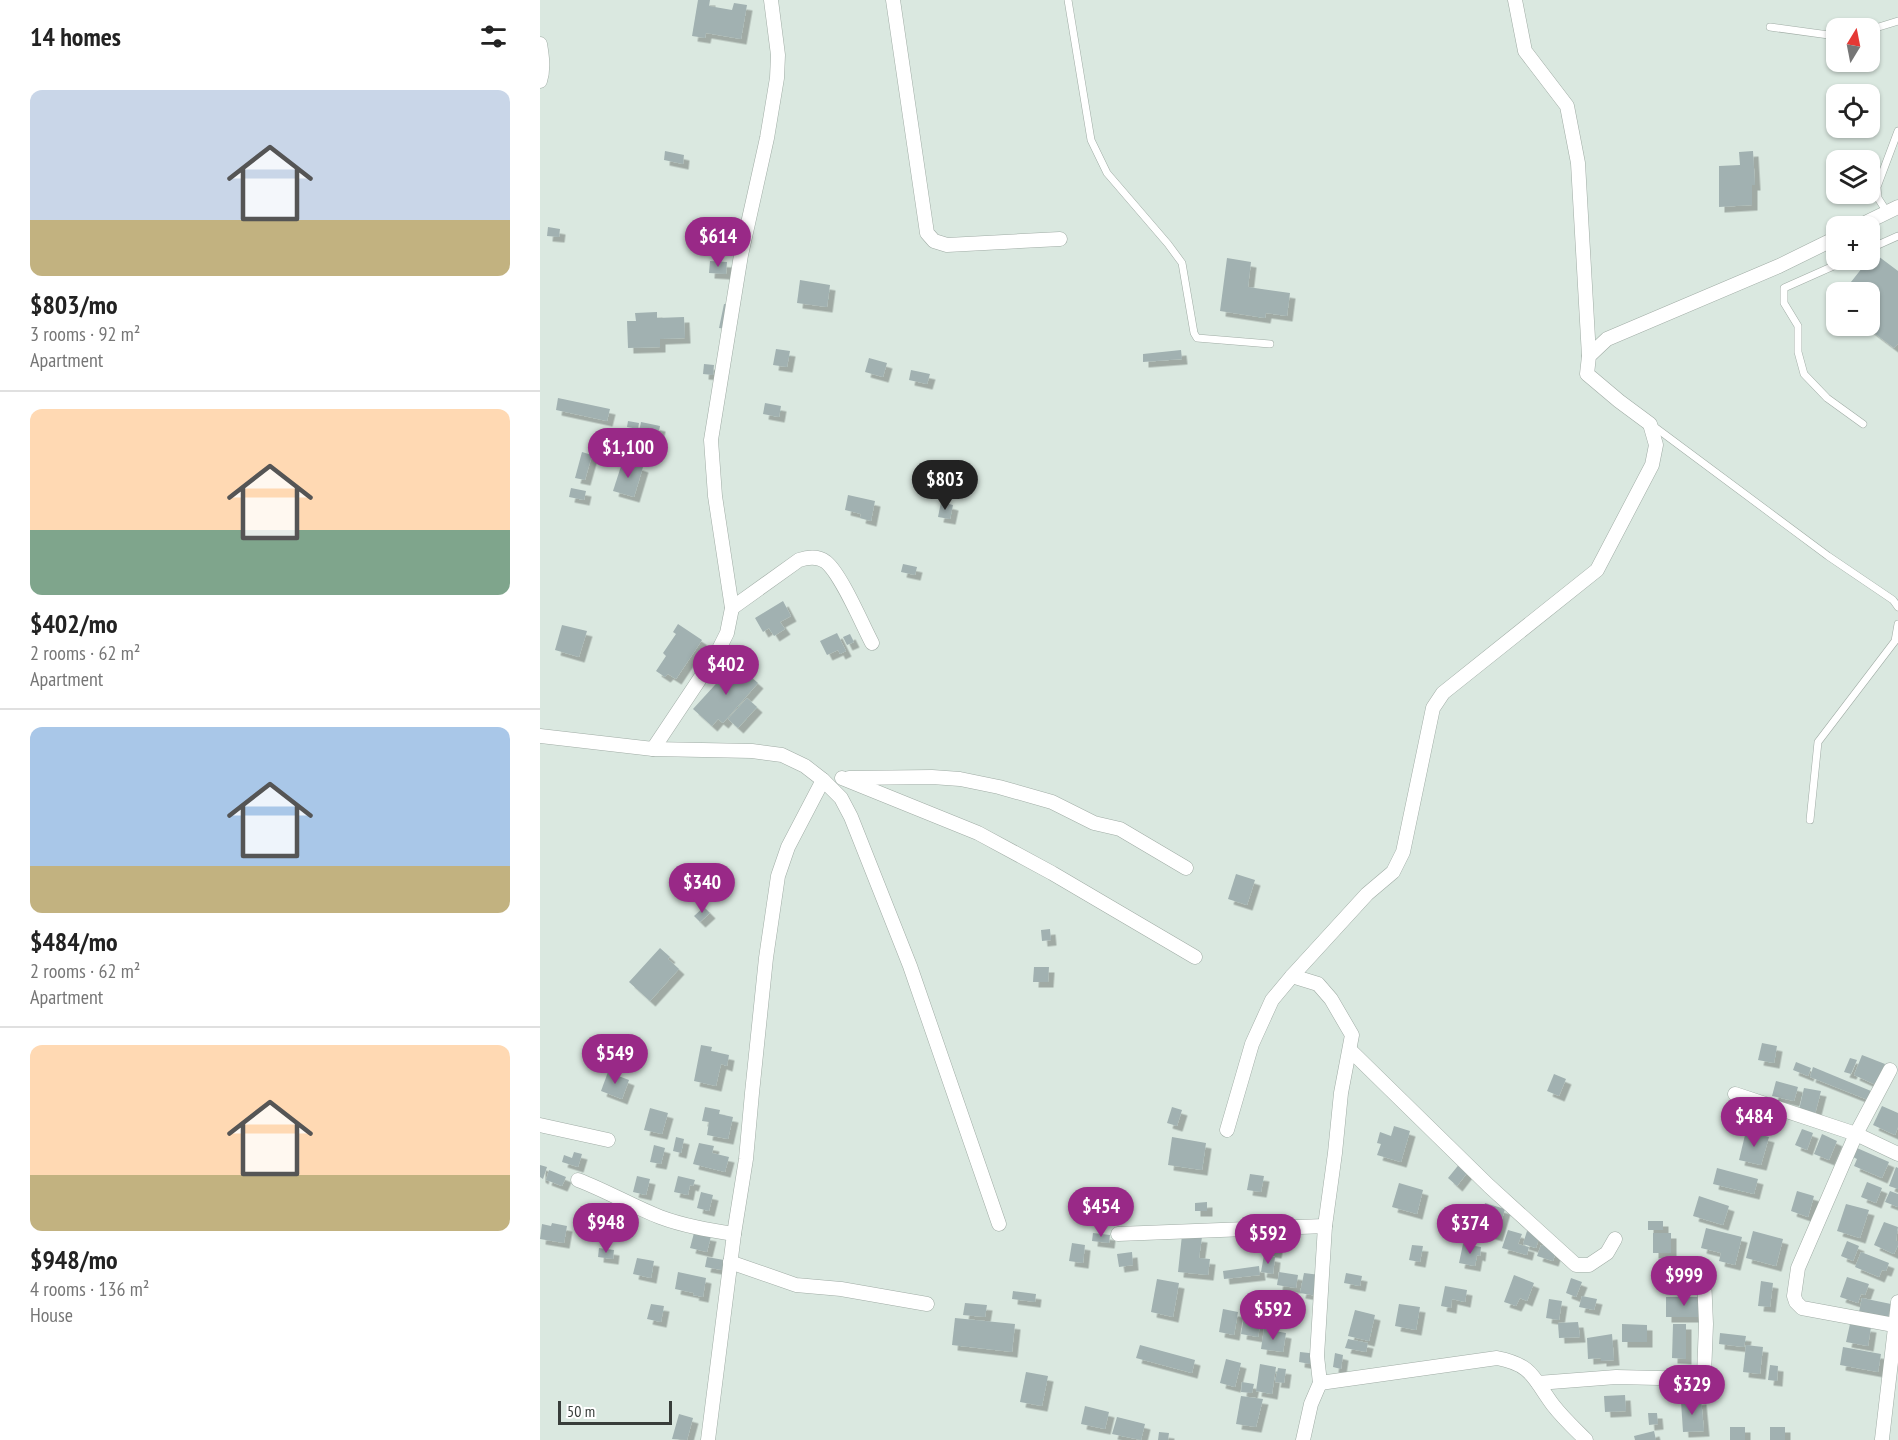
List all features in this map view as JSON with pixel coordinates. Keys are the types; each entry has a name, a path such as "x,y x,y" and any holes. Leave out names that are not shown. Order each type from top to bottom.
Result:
{"street":[{"path":"653,749 717,653 727,633 732,608 716,496 711,440 741,255 767,138 777,78 778,55 771,0"},
{"path":"893,0 927,232 934,241 947,246 1060,239"},
{"path":"1227,1130 1252,1044 1272,1000 1367,894 1393,872 1402,852 1433,708 1443,693 1597,570 1652,465 1656,445 1650,424 1587,374 1589,356 1578,163 1567,106 1525,51 1515,0"},
{"path":"540,44 542,58 540,81"},
{"path":"1589,356 1607,339 1779,266 1826,243"},
{"path":"732,608 799,560 811,557 825,561 837,574 872,643"},
{"path":"540,736 653,749 752,751 782,755 805,765 841,798 906,955 999,1224"},
{"path":"823,780 932,777 960,779 999,787 1052,802 1094,823 1120,828 1186,868"},
{"path":"842,778 978,833 1052,873 1195,957"},
{"path":"708,1440 730,1262 746,1159 765,969 778,876 788,847 823,780"},
{"path":"1292,976 1318,984 1331,999 1352,1035 1341,1093 1325,1226 1317,1356 1320,1383 1311,1404 1303,1440"},
{"path":"1350,1050 1489,1186 1576,1265 1589,1265 1607,1253 1615,1239"},
{"path":"1890,1070 1856,1134 1798,1268 1794,1296 1802,1308 1894,1325"},
{"path":"1735,1094 1856,1134 1898,1154"},
{"path":"540,1125 608,1140"},
{"path":"578,1180 662,1217 683,1224 734,1234"},
{"path":"1118,1234 1325,1226"},
{"path":"730,1262 796,1285 841,1289 927,1304"},
{"path":"1538,1383 1616,1377 1701,1379 1704,1375 1706,1324 1704,1277"},
{"path":"1882,1439 1898,1302"},
{"path":"1320,1383 1497,1358 1514,1362 1528,1370 1553,1405 1586,1440"}],"lane":[{"path":"1068,0 1091,140 1107,173 1182,263 1194,333 1197,338 1270,344"},
{"path":"1880,27 1898,21"},
{"path":"1770,27 1826,35"},
{"path":"1893,210 1878,198 1877,187 1898,130"},
{"path":"1880,244 1898,236"},
{"path":"1826,269 1784,288 1784,303 1798,326 1798,352 1804,374 1827,398 1863,424"},
{"path":"1650,424 1828,556 1893,600 1898,608"},
{"path":"1809,820 1818,742 1895,640 1898,624"}],"building":[{"path":"698,0 710,0 709,6 732,10 734,3 747,5 741,39 706,33 705,38 692,36"},
{"path":"665,151 684,155 683,164 664,160"},
{"path":"1753,151 1755,185 1752,185 1752,205 1719,207 1719,166 1740,165 1739,152"},
{"path":"548,227 560,229 559,237 547,236"},
{"path":"1227,258 1251,262 1248,287 1290,293 1287,316 1266,313 1265,318 1220,311"},
{"path":"1880,258 1898,271 1898,344 1894,348 1878,336 1880,336 1880,282 1851,282 1860,270 1880,270"},
{"path":"710,261 727,262 726,274 709,273"},
{"path":"800,280 830,285 827,307 797,303"},
{"path":"724,304 732,305 728,329 719,328"},
{"path":"657,312 657,318 684,317 685,338 660,339 660,347 628,348 627,321 636,321 635,313"},
{"path":"776,349 790,351 787,367 773,365"},
{"path":"1181,350 1182,359 1143,362 1143,354"},
{"path":"869,358 887,363 883,377 865,372"},
{"path":"704,364 714,365 713,375 703,374"},
{"path":"911,370 930,374 927,384 909,380"},
{"path":"558,398 610,409 607,421 556,410"},
{"path":"765,403 781,406 779,417 763,414"},
{"path":"628,421 639,423 638,429 627,427"},
{"path":"641,422 660,426 658,436 639,432"},
{"path":"582,452 592,455 585,480 575,478"},
{"path":"623,460 643,467 634,497 613,491"},
{"path":"571,488 586,491 584,500 569,497"},
{"path":"848,495 875,501 871,521 860,518 861,514 845,510"},
{"path":"941,502 953,505 950,519 938,517"},
{"path":"903,564 917,567 915,575 901,572"},
{"path":"783,601 791,616 780,622 785,629 774,636 769,628 763,632 755,618"},
{"path":"678,624 702,640 676,679 668,674 665,677 656,671 666,656 663,653 676,634 673,632"},
{"path":"562,625 587,631 579,657 555,650"},
{"path":"837,633 846,651 840,654 838,650 827,655 820,641"},
{"path":"850,634 854,642 847,645 843,637"},
{"path":"735,663 758,683 723,723 718,719 712,726 693,709"},
{"path":"747,698 757,707 738,728 728,719"},
{"path":"1236,874 1255,880 1247,905 1228,899"},
{"path":"704,907 710,913 700,922 694,916"},
{"path":"1050,929 1051,940 1042,941 1041,930"},
{"path":"660,948 679,969 650,1001 629,982"},
{"path":"1034,967 1049,967 1048,982 1033,982"},
{"path":"1762,1043 1777,1046 1774,1063 1758,1060"},
{"path":"701,1045 712,1047 711,1051 729,1055 727,1066 721,1064 716,1086 694,1081"},
{"path":"1862,1055 1885,1064 1876,1085 1854,1075"},
{"path":"1850,1058 1857,1060 1851,1074 1844,1072"},
{"path":"1796,1062 1811,1068 1808,1076 1793,1070"},
{"path":"1813,1067 1871,1091 1868,1100 1810,1077"},
{"path":"608,1072 629,1080 622,1099 601,1091"},
{"path":"1554,1074 1566,1079 1559,1096 1547,1091"},
{"path":"1776,1081 1798,1087 1794,1101 1772,1096"},
{"path":"1804,1088 1821,1091 1815,1114 1799,1110"},
{"path":"1882,1106 1898,1113 1898,1127 1895,1135 1873,1125"},
{"path":"705,1107 720,1110 719,1114 733,1117 728,1139 707,1135 709,1122 702,1121"},
{"path":"1172,1107 1182,1110 1177,1126 1167,1123"},
{"path":"650,1108 668,1113 662,1134 644,1130"},
{"path":"1394,1126 1410,1131 1401,1162 1377,1155 1381,1144 1377,1143 1380,1132 1391,1136"},
{"path":"1802,1129 1813,1133 1807,1150 1795,1145"},
{"path":"1746,1131 1769,1137 1761,1165 1739,1160"},
{"path":"1822,1134 1837,1141 1829,1160 1814,1154"},
{"path":"676,1137 684,1139 681,1153 673,1151"},
{"path":"1172,1137 1206,1143 1202,1170 1168,1165"},
{"path":"699,1143 714,1146 712,1153 729,1157 725,1172 693,1164"},
{"path":"654,1145 665,1148 661,1164 650,1162"},
{"path":"1857,1148 1889,1162 1882,1178 1854,1166 1857,1159 1853,1157"},
{"path":"574,1152 582,1154 578,1167 562,1162 564,1155 572,1158"},
{"path":"1461,1162 1470,1169 1457,1186 1448,1178"},
{"path":"540,1165 547,1167 543,1179 540,1177"},
{"path":"1896,1167 1898,1168 1898,1189 1889,1186"},
{"path":"1717,1168 1758,1179 1754,1194 1713,1184"},
{"path":"549,1170 566,1177 562,1186 546,1180"},
{"path":"1250,1174 1264,1176 1261,1192 1247,1190"},
{"path":"637,1176 650,1179 646,1195 633,1192"},
{"path":"678,1176 695,1180 693,1186 690,1185 688,1195 674,1192"},
{"path":"1867,1182 1882,1188 1876,1203 1861,1197"},
{"path":"1399,1183 1423,1190 1417,1214 1392,1207"},
{"path":"1797,1191 1814,1196 1808,1217 1791,1211"},
{"path":"1890,1191 1898,1194 1898,1207 1885,1202"},
{"path":"701,1192 713,1195 709,1211 697,1208"},
{"path":"1699,1196 1729,1206 1723,1225 1693,1216"},
{"path":"1207,1202 1207,1211 1195,1211 1195,1203"},
{"path":"1485,1203 1505,1209 1497,1236 1477,1230"},
{"path":"1846,1204 1869,1210 1860,1238 1837,1231"},
{"path":"1460,1206 1467,1209 1458,1226 1451,1222"},
{"path":"1648,1221 1663,1221 1663,1230 1648,1230"},
{"path":"1884,1222 1898,1227 1896,1241 1898,1245 1894,1254 1874,1245"},
{"path":"552,1223 567,1226 564,1243 540,1239 542,1224 551,1226"},
{"path":"1706,1228 1742,1237 1735,1265 1719,1261 1721,1253 1701,1248"},
{"path":"1508,1230 1522,1234 1518,1244 1529,1247 1527,1255 1502,1248"},
{"path":"1527,1231 1540,1235 1536,1248 1523,1244"},
{"path":"1753,1231 1783,1239 1776,1266 1746,1258"},
{"path":"694,1233 711,1236 707,1252 690,1248"},
{"path":"1093,1233 1110,1235 1109,1243 1092,1241"},
{"path":"1653,1233 1671,1233 1671,1253 1653,1253"},
{"path":"1182,1235 1202,1237 1199,1258 1210,1259 1208,1275 1178,1272"},
{"path":"1266,1235 1279,1237 1276,1253 1264,1251"},
{"path":"1847,1241 1859,1246 1853,1261 1841,1256"},
{"path":"1072,1243 1085,1245 1083,1263 1069,1261"},
{"path":"1463,1244 1481,1247 1475,1266 1459,1263"},
{"path":"1412,1245 1423,1246 1420,1262 1409,1260"},
{"path":"1541,1245 1557,1249 1553,1261 1537,1256"},
{"path":"599,1248 614,1250 613,1259 598,1257"},
{"path":"1132,1252 1133,1265 1119,1267 1117,1254"},
{"path":"1861,1252 1889,1263 1886,1271 1882,1270 1879,1277 1855,1267"},
{"path":"1264,1255 1275,1257 1273,1274 1261,1272"},
{"path":"707,1257 724,1260 722,1270 705,1267"},
{"path":"637,1258 654,1261 651,1278 633,1274"},
{"path":"1669,1263 1685,1263 1685,1272 1669,1272"},
{"path":"1259,1266 1260,1275 1224,1279 1223,1271"},
{"path":"678,1272 706,1278 703,1297 675,1289"},
{"path":"1279,1272 1298,1275 1296,1288 1277,1285"},
{"path":"1304,1273 1320,1275 1317,1296 1300,1293"},
{"path":"1346,1273 1362,1276 1360,1286 1344,1283"},
{"path":"1514,1275 1534,1283 1527,1301 1520,1298 1516,1306 1504,1302"},
{"path":"1847,1277 1869,1284 1865,1295 1861,1294 1858,1303 1840,1297"},
{"path":"1571,1278 1582,1282 1576,1297 1566,1293"},
{"path":"1157,1279 1179,1283 1173,1317 1151,1312"},
{"path":"1761,1281 1773,1283 1770,1307 1758,1306"},
{"path":"1445,1286 1467,1290 1465,1302 1452,1299 1451,1308 1441,1306"},
{"path":"1013,1291 1036,1294 1035,1302 1012,1299"},
{"path":"1582,1296 1597,1299 1594,1310 1579,1307"},
{"path":"1666,1297 1701,1297 1701,1317 1666,1317"},
{"path":"1862,1298 1891,1304 1888,1318 1859,1312"},
{"path":"1549,1299 1562,1301 1559,1320 1546,1318"},
{"path":"965,1303 987,1305 985,1317 963,1315"},
{"path":"651,1304 664,1306 661,1322 647,1319"},
{"path":"1399,1304 1420,1307 1416,1330 1395,1326"},
{"path":"1223,1309 1238,1312 1234,1335 1219,1332"},
{"path":"1355,1310 1375,1315 1369,1341 1348,1336"},
{"path":"1245,1311 1262,1314 1258,1337 1241,1334"},
{"path":"955,1318 1015,1324 1012,1352 952,1345"},
{"path":"1578,1322 1580,1337 1559,1338 1558,1323"},
{"path":"1622,1324 1647,1325 1647,1342 1622,1342"},
{"path":"1673,1324 1686,1324 1686,1359 1672,1358"},
{"path":"1850,1324 1871,1327 1868,1346 1846,1342"},
{"path":"1264,1329 1286,1333 1283,1352 1261,1349"},
{"path":"1720,1333 1746,1336 1744,1347 1719,1344"},
{"path":"1612,1334 1614,1360 1588,1359 1587,1338"},
{"path":"1348,1339 1368,1343 1366,1352 1345,1348"},
{"path":"1140,1345 1195,1360 1192,1373 1136,1358"},
{"path":"1746,1345 1763,1347 1760,1374 1743,1372"},
{"path":"1843,1347 1881,1354 1878,1372 1840,1365"},
{"path":"1300,1352 1318,1354 1316,1365 1299,1362"},
{"path":"1335,1353 1343,1355 1341,1369 1333,1367"},
{"path":"1226,1359 1241,1363 1235,1387 1220,1383"},
{"path":"1260,1364 1276,1367 1272,1394 1256,1391"},
{"path":"1770,1365 1778,1366 1777,1381 1768,1380"},
{"path":"1278,1368 1286,1369 1284,1383 1275,1382"},
{"path":"1026,1372 1048,1376 1042,1406 1020,1402"},
{"path":"1242,1382 1254,1384 1252,1393 1241,1392"},
{"path":"1625,1395 1626,1411 1605,1412 1604,1396"},
{"path":"1241,1396 1263,1399 1256,1427 1236,1424"},
{"path":"1701,1399 1704,1431 1683,1432 1681,1401"},
{"path":"1085,1406 1109,1412 1105,1429 1081,1424"},
{"path":"1648,1413 1657,1413 1658,1424 1649,1425"},
{"path":"679,1414 693,1418 687,1440 672,1439"},
{"path":"1117,1417 1145,1424 1141,1440 1112,1434"},
{"path":"1730,1427 1745,1427 1745,1440 1730,1440"},
{"path":"1770,1427 1785,1427 1785,1440 1770,1440"},
{"path":"1654,1431 1656,1440 1635,1440 1634,1436"},
{"path":"1159,1432 1169,1433 1168,1440 1158,1440"}]}
